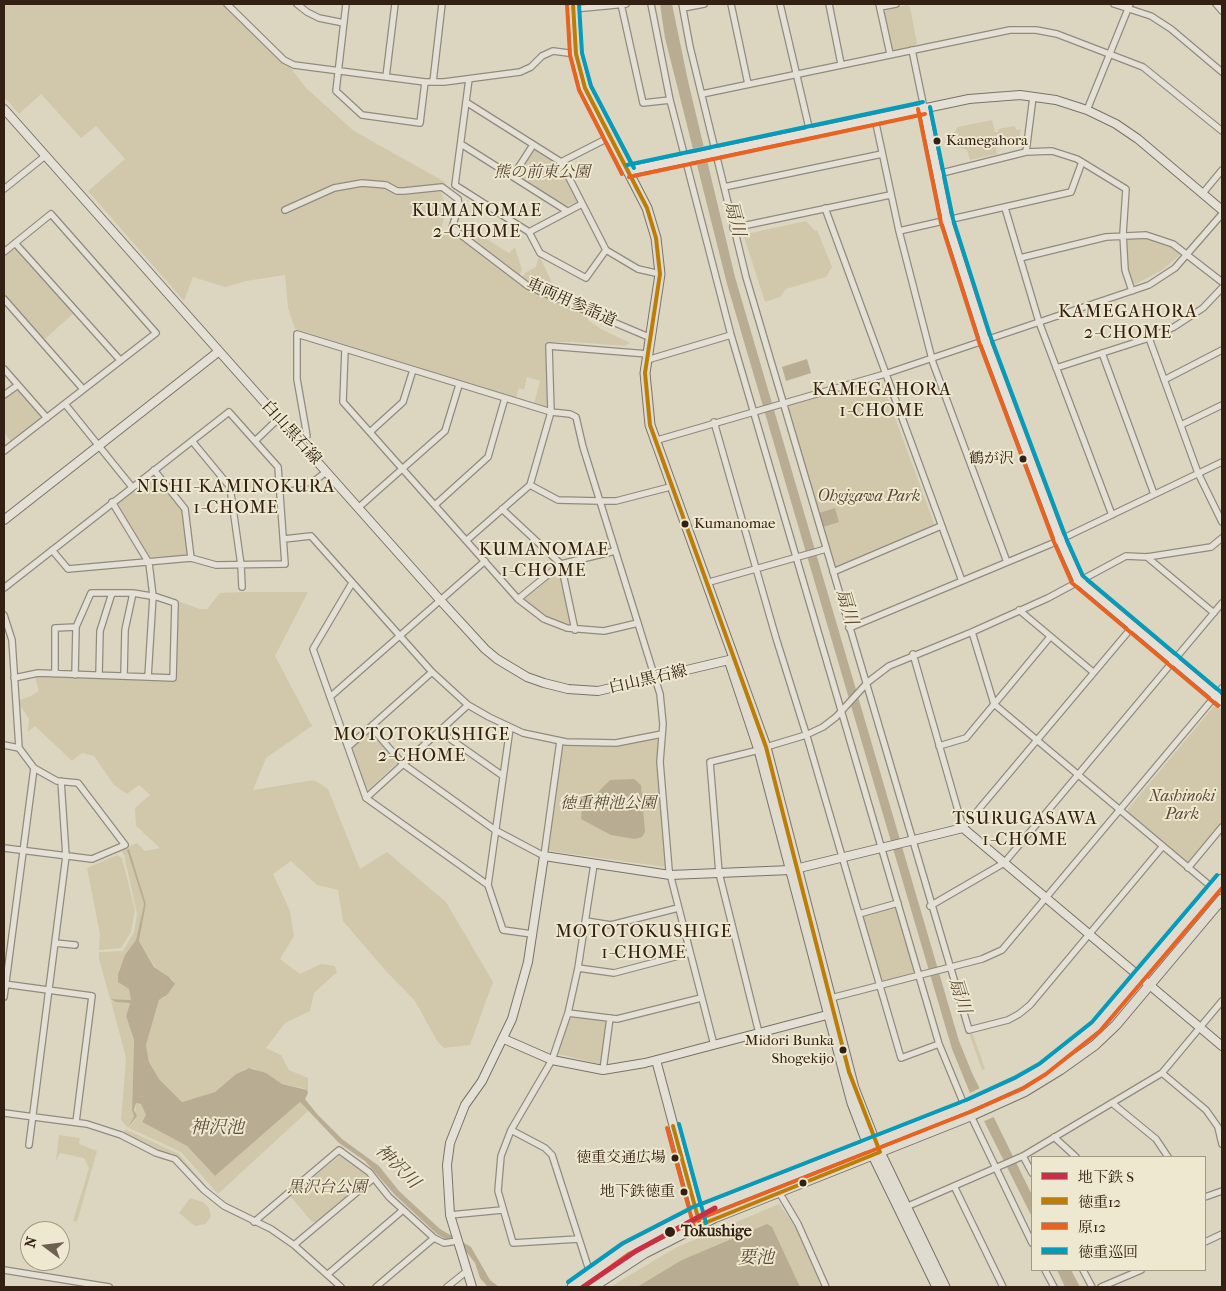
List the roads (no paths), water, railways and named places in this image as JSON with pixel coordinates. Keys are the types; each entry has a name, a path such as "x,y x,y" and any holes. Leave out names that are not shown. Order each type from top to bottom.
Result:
{"main road":[{"path":"573,6 576,54 585,88 628,171 653,225 659,253 660,274 648,357 646,405 654,440 733,659 730,664 762,749 852,1080 874,1149 906,1207 945,1287"},
{"path":"795,870 827,1015 852,1103 936,1287"},
{"path":"593,1287 645,1252 700,1225 780,1192 1019,1084 1065,1053 1096,1027 1140,978 1222,879"},
{"path":"572,1287 626,1249 696,1213 972,1115 1024,1092 1080,1056 1116,1025 1222,899"}],"street":[{"path":"227,4 284,60 294,65 433,82 469,79 527,70 542,56 552,51 576,54"},
{"path":"297,4 319,18 344,23"},
{"path":"346,4 336,91 362,115 420,123 425,82"},
{"path":"386,77 395,4"},
{"path":"433,82 442,4"},
{"path":"621,4 644,104 670,100"},
{"path":"573,6 626,4"},
{"path":"651,4 670,100 690,157 707,248 842,711 886,847 898,903 939,1044 966,1107"},
{"path":"704,4 682,6 687,35 702,94 710,153 724,187 733,228 867,685 908,842 968,1030 1019,1014 1036,998 1163,846"},
{"path":"731,4 748,84"},
{"path":"780,4 810,132"},
{"path":"829,4 841,64"},
{"path":"890,54 880,5 896,4"},
{"path":"1114,4 1129,6 1151,16 1171,29 1222,72"},
{"path":"1216,4 1222,11"},
{"path":"1087,110 1129,6"},
{"path":"702,94 890,54 1026,29 1057,34 1129,60 1152,73 1222,131"},
{"path":"912,50 947,221 985,340 1060,540 1078,580 1219,699"},
{"path":"469,79 456,185 529,232 540,253 586,278 606,250"},
{"path":"628,171 981,97 1032,97 1056,100 1087,110 1104,118 1138,139 1222,210"},
{"path":"1026,152 1032,97"},
{"path":"466,102 561,162 606,250 638,269 660,274"},
{"name":"白山黒石線","path":"4,109 218,352 485,650 527,677 568,688 598,690 656,679 733,659"},
{"path":"875,119 898,231 932,358 1007,562"},
{"path":"561,162 610,138"},
{"path":"461,144 567,211"},
{"path":"513,176 533,145"},
{"path":"938,174 1026,152 1062,153 1082,162 1126,189 1123,234 1125,270 1132,291"},
{"path":"724,187 882,154"},
{"path":"4,189 45,156"},
{"path":"898,231 1071,192 1082,162"},
{"path":"1203,193 1222,170"},
{"name":"車両用参詣道","path":"285,210 334,188 362,183 386,185 397,191 442,187 458,199 459,205 452,228 528,286 651,338"},
{"path":"733,228 890,195"},
{"path":"529,232 582,204"},
{"path":"825,208 962,581"},
{"path":"1006,208 1040,322 1112,515"},
{"path":"4,252 51,214 156,333 4,451"},
{"path":"654,440 885,374 1132,291 1159,280 1189,254 1222,214"},
{"path":"1020,258 1123,234 1140,234 1161,238 1189,254 1222,282"},
{"path":"15,243 120,360"},
{"path":"1056,368 1149,338 1184,322 1203,308 1222,288"},
{"path":"4,299 84,389"},
{"path":"300,442 307,436 297,379 298,334 551,412 572,414 577,419 583,447 660,694 662,734 660,762 670,875 714,1044"},
{"path":"467,540 530,485 551,412 549,346 648,357 732,335"},
{"path":"1149,338 1198,473 1222,522"},
{"path":"345,349 343,402 518,599 544,619 576,630 604,631 638,622"},
{"path":"1164,380 1222,350"},
{"path":"4,520 218,352"},
{"path":"1102,353 1154,494"},
{"path":"4,369 47,418"},
{"path":"370,432 403,402 413,370"},
{"path":"4,396 18,385"},
{"path":"358,508 444,431 460,385"},
{"path":"435,504 488,457 505,398"},
{"path":"65,404 132,487"},
{"path":"1180,425 1222,405"},
{"path":"4,588 112,502 229,412 278,467 286,564 216,565 191,558 68,569 52,550"},
{"path":"255,441 278,419"},
{"path":"714,422 901,1058 939,1044"},
{"path":"192,441 230,487 241,565 242,587"},
{"path":"849,628 1060,540 1222,462"},
{"path":"154,470 185,509 191,558"},
{"path":"280,485 313,482 326,472"},
{"path":"530,485 558,500 600,501 616,501 670,487"},
{"path":"112,502 150,562 153,596 148,677"},
{"path":"502,509 560,564 576,630"},
{"path":"833,572 941,526"},
{"path":"284,539 311,536 432,672 468,704 510,728 560,741 606,744 634,741 662,734"},
{"path":"759,1033 719,873 710,762 756,752 806,735 823,726 842,711 889,666 913,654 972,632 1048,598 1078,580 1126,556 1147,557 1211,547 1222,538"},
{"path":"705,583 826,550"},
{"path":"518,599 560,564 615,551"},
{"path":"1147,557 1214,613"},
{"path":"330,697 485,561"},
{"path":"352,583 313,649 366,798 488,885"},
{"path":"14,678 38,673 75,675 173,678 175,603 153,596 133,593 91,593 76,627 75,675"},
{"path":"99,675 100,631 112,593"},
{"path":"124,676 125,630 133,593"},
{"path":"930,906 1004,863 1222,603"},
{"path":"1019,610 1093,672"},
{"path":"4,615 12,640 19,748 34,768 61,781 78,783 125,845 95,859 4,848"},
{"path":"371,727 403,764 495,830 544,856 670,875 795,870 963,828 1133,626"},
{"path":"55,674 55,628 76,627"},
{"path":"972,632 994,704 1214,889"},
{"path":"939,746 966,738 1050,637"},
{"path":"913,654 963,828 1222,1046"},
{"path":"348,747 432,672"},
{"path":"831,998 982,960 1002,950 1119,810 1219,699 1222,688"},
{"path":"366,798 468,704"},
{"path":"510,728 488,885 504,930 532,934"},
{"path":"439,730 503,776"},
{"path":"472,1287 450,1214 446,1183 450,1143 466,1105 482,1081 504,1039 524,983 560,741"},
{"path":"4,745 19,748"},
{"path":"4,997 4,985 34,768"},
{"path":"29,1145 66,856 61,781"},
{"path":"1188,868 1222,827"},
{"path":"578,1239 513,1243 502,1210 498,1174 501,1156 511,1130 552,1060 568,1013 578,968 594,864"},
{"path":"859,914 898,903"},
{"path":"586,921 611,925 678,908"},
{"path":"55,943 75,945"},
{"path":"578,968 614,973 690,953"},
{"path":"4,985 92,996 76,1122"},
{"path":"568,1013 617,1019 701,998"},
{"path":"906,1207 1023,1156 1162,1073 1222,1001"},
{"path":"504,1039 552,1060 603,1070 656,1060 827,1015"},
{"path":"603,1070 610,1018"},
{"path":"656,1060 700,1225"},
{"path":"1162,1073 1206,1110 1218,1127 1222,1144"},
{"path":"1112,1103 1156,1139 1167,1156"},
{"path":"4,1113 76,1122 121,1135 156,1153 177,1160 207,1192 224,1206 294,1245 341,1287"},
{"path":"972,1115 1031,1241"},
{"path":"511,1130 545,1148 552,1155 590,1273"},
{"path":"1054,1137 1075,1156"},
{"path":"254,1222 339,1150 361,1165 403,1210 434,1238 444,1243 457,1241"},
{"path":"1023,1156 1031,1171"},
{"path":"294,1245 374,1178"},
{"path":"954,1186 1003,1287"},
{"path":"1206,1197 1222,1191"},
{"path":"780,1192 798,1224 826,1287"},
{"path":"328,1274 403,1210"},
{"path":"450,1214 502,1210"},
{"path":"1206,1242 1222,1234"},
{"path":"376,1287 434,1238"},
{"path":"4,1270 79,1285 109,1287"},
{"path":"447,1287 467,1271"},
{"path":"1046,1271 1054,1287"},
{"path":"1084,1271 1092,1287"},
{"path":"1101,1287 1139,1271"}],"water":[{"path":"660,4 672,4 688,81 735,277 959,1041 972,1073 1031,1193 1031,1215 970,1093 952,1049 727,284 665,38"},
{"path":"807,359 811,373 786,381 782,367"},
{"path":"835,508 839,522 823,527 819,513"},
{"path":"634,779 641,785 645,832 642,837 635,839 611,835 581,819 582,808 610,780"},
{"name":"神沢池","path":"129,849 146,904 139,941 154,967 169,977 175,984 167,995 159,1000 146,1045 149,1062 159,1079 182,1102 215,1092 236,1074 249,1068 266,1073 282,1084 307,1090 308,1093 305,1099 317,1114 342,1139 379,1166 399,1191 440,1229 471,1247 490,1280 499,1287 487,1286 480,1278 475,1263 465,1250 437,1234 395,1195 365,1161 339,1143 300,1102 215,1176 187,1146 142,1122 146,1115 141,1104 136,1103 134,1110 137,1116 128,1128 134,1116 132,1110 134,1040 126,1016 130,1003 116,1002 110,999 131,1000 129,989 118,982 118,974 125,955 136,940 144,904 127,850"},
{"name":"要池","path":"767,1224 772,1227 800,1287 637,1287 682,1260"},
{"path":"1057,1271 1072,1271 1080,1287 1065,1287"}],"metro line":[{"name":"S","path":"583,1287 636,1251 715,1208"}],"place":[{"name":"Kamegahora","path":"937,141"},
{"name":"鶴が沢","path":"1023,459"},
{"name":"Kumanomae","path":"685,524"},
{"name":"Midori Bunka Shogekijo","path":"843,1050"},
{"name":"徳重交通広場","path":"675,1158"},
{"name":"地下鉄徳重","path":"684,1192"},
{"name":"Tokushige","path":"670,1232"}],"district":[{"name":"KUMANOMAE 2-CHOME","path":"477,222"},
{"name":"KAMEGAHORA 2-CHOME","path":"1128,323"},
{"name":"KAMEGAHORA 1-CHOME","path":"882,401"},
{"name":"NISHI-KAMINOKURA 1-CHOME","path":"236,498"},
{"name":"KUMANOMAE 1-CHOME","path":"544,561"},
{"name":"MOTOTOKUSHIGE 2-CHOME","path":"422,746"},
{"name":"TSURUGASAWA 1-CHOME","path":"1025,830"},
{"name":"MOTOTOKUSHIGE 1-CHOME","path":"644,943"}],"park label":[{"name":"熊の前東公園","path":"542,173"},
{"name":"Ohgigawa Park","path":"869,497"},
{"name":"徳重神池公園","path":"608,804"},
{"name":"Nashinoki Park","path":"1182,806"},
{"name":"黒沢台公園","path":"327,1188"}],"water label":[{"name":"扇川","path":"734,219"},
{"name":"扇川","path":"846,607"},
{"name":"扇川","path":"959,996"},
{"name":"神沢川","path":"397,1167"}]}
